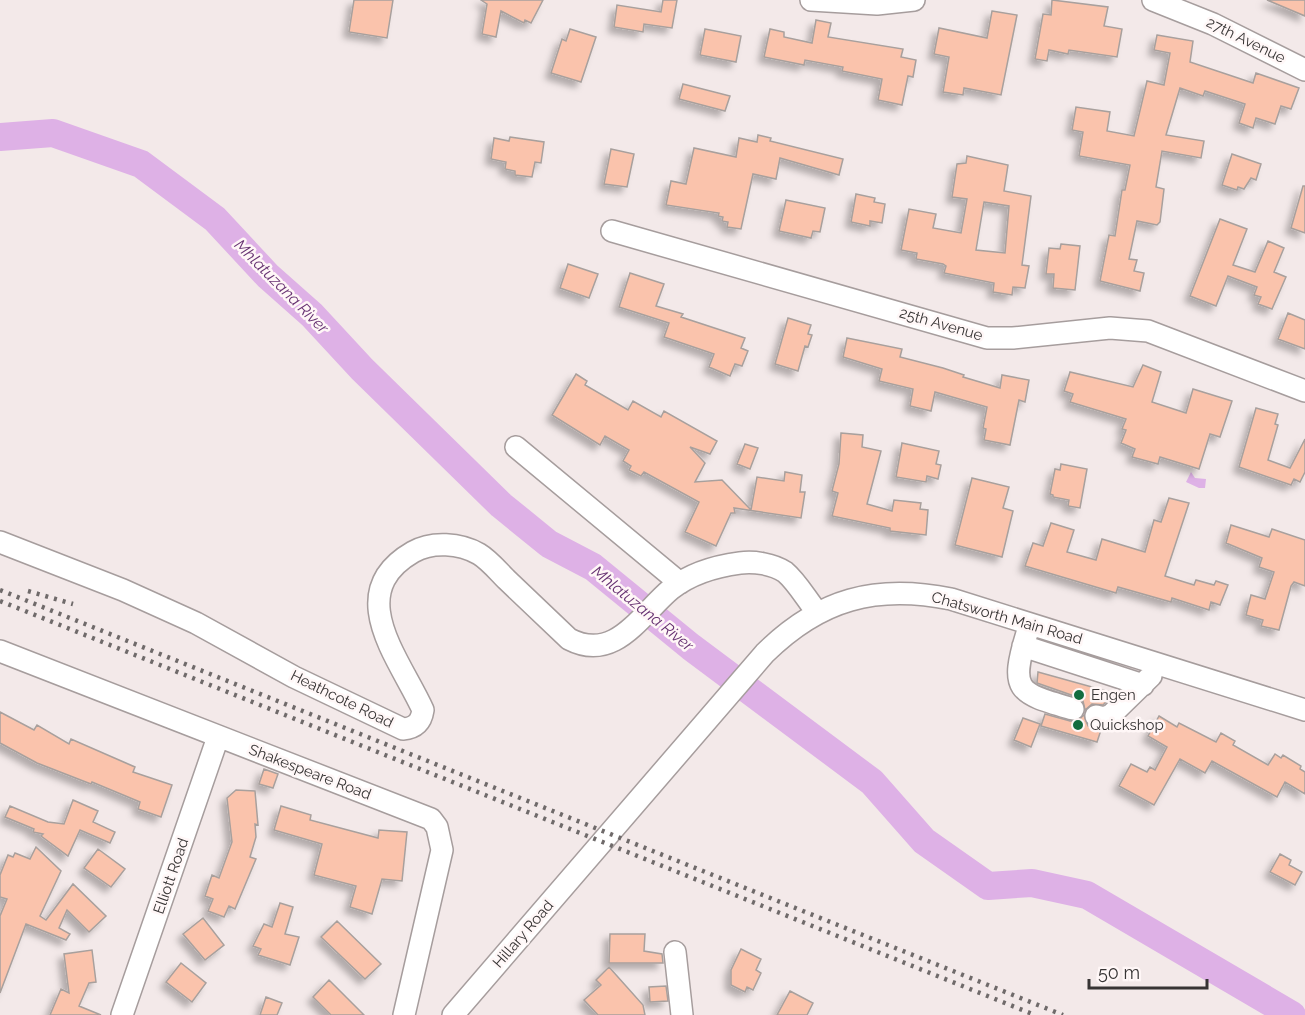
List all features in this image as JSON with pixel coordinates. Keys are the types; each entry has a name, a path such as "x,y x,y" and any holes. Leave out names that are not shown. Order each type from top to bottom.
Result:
{"street":[{"path":"811,0 877,4 914,0"},
{"name":"27th Avenue","path":"1153,0 1213,24 1305,70"},
{"name":"25th Avenue","path":"612,231 987,338 1013,338 1110,328 1148,331 1305,391"},
{"path":"516,447 676,586"},
{"name":"Heathcote Road","path":"0,542 123,590 196,623 294,677 403,729 418,724 423,710 396,664 378,614 379,592 385,575 398,560 417,549 439,544 457,546 480,554 569,639 581,645 606,645 621,637 676,586 725,565 746,562 767,565 785,573 817,612"},
{"name":"Chatsworth Main Road","path":"593,853 765,653 788,630 817,612 845,601 874,594 924,594 951,599 1305,710"},
{"path":"1030,624 1018,666 1020,686 1031,697 1073,709"},
{"path":"1023,646 1143,685"},
{"name":"Shakespeare Road","path":"0,651 218,737 418,812 431,819 437,827 442,850 404,1015"},
{"path":"1096,716 1104,718 1111,715 1143,685 1161,664"},
{"name":"Elliott Road","path":"122,1015 218,737"},
{"name":"Hillary Road","path":"453,1015 593,853"},
{"path":"675,952 682,1015"}],"shaded area":[{"path":"1191,472 1195,478 1206,479 1205,488 1199,488 1186,482"}],"building":[{"path":"354,0 393,0 387,38 349,32"},
{"path":"481,0 543,0 531,23 525,20 524,23 501,11 496,37 482,34 487,4"},
{"path":"663,0 677,0 672,28 644,24 643,32 614,27 617,5 661,12"},
{"path":"1052,0 1108,7 1104,26 1122,29 1117,57 1069,50 1068,54 1049,50 1047,61 1035,59 1043,14 1051,15"},
{"path":"1267,0 1305,0 1305,16"},
{"path":"992,11 1017,15 1001,95 964,88 963,95 943,92 949,57 934,54 939,28 987,38"},
{"path":"816,20 831,23 828,37 903,49 901,57 916,60 913,77 908,76 902,105 878,100 882,79 842,71 843,67 805,60 804,65 764,57 770,29 784,32 784,37 812,43"},
{"path":"570,29 596,37 581,82 551,73 562,39 566,41"},
{"path":"705,29 741,36 736,62 700,55"},
{"path":"1157,35 1193,41 1190,62 1253,83 1256,73 1299,88 1291,109 1281,106 1275,124 1256,118 1253,128 1239,123 1245,104 1205,91 1203,96 1180,88 1166,135 1204,141 1201,158 1162,151 1156,187 1164,189 1160,222 1157,225 1137,221 1129,259 1137,260 1134,271 1144,273 1140,291 1100,281 1109,235 1115,236 1122,190 1125,190 1130,165 1079,156 1083,132 1072,130 1076,107 1110,112 1107,131 1134,136 1147,81 1164,85 1170,53 1154,50"},
{"path":"683,84 730,96 725,111 679,99"},
{"path":"758,135 771,138 770,141 843,159 839,175 780,158 776,179 753,174 741,229 727,227 728,222 722,221 723,217 718,216 719,213 666,205 671,181 686,184 694,148 736,157 739,138 757,142"},
{"path":"510,137 544,142 541,163 535,162 532,177 515,175 515,171 505,169 506,162 491,159 494,138 509,141"},
{"path":"611,149 634,154 627,187 604,184"},
{"path":"1232,154 1261,164 1256,180 1251,178 1244,189 1238,187 1237,190 1222,185"},
{"path":"967,156 1008,165 1004,191 1031,196 1022,265 1029,266 1025,288 1013,287 1012,295 993,292 994,283 944,273 946,266 943,264 916,259 917,253 901,250 909,209 936,214 933,228 961,233 967,199 952,197 957,164 966,163","holes":["984,202 1009,206 1005,253 976,250"]},
{"path":"1303,186 1305,186 1305,233 1291,228"},
{"path":"856,194 875,198 874,202 885,204 882,223 870,221 870,226 851,222"},
{"path":"786,200 825,208 820,232 813,231 811,238 779,231"},
{"path":"1220,219 1247,229 1233,265 1255,272 1268,241 1284,248 1274,272 1286,277 1272,309 1258,304 1261,297 1254,295 1257,287 1228,276 1216,306 1190,296"},
{"path":"1061,244 1080,246 1075,290 1053,288 1054,274 1046,274 1049,248 1060,249"},
{"path":"568,264 598,274 589,298 560,288"},
{"path":"630,273 664,284 656,306 683,314 681,317 745,338 741,348 748,351 742,366 735,364 730,376 709,367 714,354 664,337 669,323 619,307"},
{"path":"1288,313 1305,320 1305,349 1278,339"},
{"path":"788,318 811,325 808,334 812,335 808,347 805,346 798,371 775,364"},
{"path":"847,338 902,349 900,357 943,368 964,375 963,377 1000,388 1002,375 1029,380 1025,402 1019,400 1010,445 984,440 986,429 983,428 987,407 935,392 931,411 910,406 913,389 879,381 882,369 843,357"},
{"path":"1143,365 1161,372 1152,402 1186,413 1193,389 1232,401 1220,437 1210,434 1199,469 1160,457 1158,464 1132,457 1135,449 1121,443 1126,430 1122,429 1126,419 1070,402 1073,394 1064,391 1070,372 1133,387"},
{"path":"576,374 587,381 585,385 628,410 633,401 661,417 664,411 717,441 710,454 690,447 705,463 695,482 722,480 751,510 757,477 784,481 785,472 802,475 800,492 805,492 801,518 734,508 735,513 731,513 716,546 685,532 699,502 644,472 641,476 629,470 631,466 623,461 629,450 605,436 600,445 552,415"},
{"path":"1256,408 1278,414 1275,424 1278,425 1268,460 1290,468 1305,439 1305,472 1300,482 1294,479 1291,485 1239,467"},
{"path":"841,433 863,435 862,447 881,451 867,504 892,511 894,500 921,503 920,509 928,510 926,535 890,531 890,528 832,516 838,493 832,491 839,464"},
{"path":"902,443 939,451 936,464 941,465 938,479 927,476 926,482 896,477"},
{"path":"745,444 758,448 750,469 737,464"},
{"path":"1061,464 1087,469 1080,508 1068,506 1069,500 1053,497 1050,494 1055,469 1060,470"},
{"path":"972,478 1009,487 1003,508 1013,511 1002,557 955,545"},
{"path":"1169,498 1189,503 1165,576 1194,585 1196,580 1214,585 1216,581 1228,585 1220,605 1211,602 1209,610 1172,598 1171,602 1118,587 1116,593 1025,566 1033,543 1043,546 1051,523 1074,530 1067,552 1096,560 1102,539 1145,552 1154,520 1161,522"},
{"path":"1231,525 1269,537 1272,529 1305,540 1305,586 1294,582 1291,586 1279,630 1261,626 1263,620 1246,615 1251,595 1265,599 1274,572 1259,567 1262,558 1226,543"},
{"path":"1038,672 1110,692 1107,701 1103,705 1092,704 1085,710 1083,701 1077,697 1037,683"},
{"path":"0,712 34,730 37,725 69,744 71,739 135,767 133,772 172,785 161,817 138,809 140,802 37,763 0,743"},
{"path":"1045,714 1070,721 1077,721 1084,715 1088,726 1101,730 1097,742 1041,726"},
{"path":"1159,716 1177,727 1179,723 1216,742 1221,733 1235,741 1233,745 1268,765 1275,754 1281,758 1283,755 1301,766 1300,769 1305,772 1305,794 1285,782 1277,797 1212,761 1205,773 1180,759 1154,805 1119,786 1131,764 1147,772 1150,767 1155,770 1167,747 1148,736"},
{"path":"1023,718 1040,724 1031,747 1014,740"},
{"path":"264,769 278,774 273,788 259,784"},
{"path":"236,790 255,791 258,825 255,824 256,837 250,857 256,859 235,909 229,906 224,917 208,911 213,899 205,896 212,875 219,878 232,842 227,798"},
{"path":"73,800 98,811 93,822 115,832 110,843 80,830 68,856 41,836 43,834 33,832 34,829 5,817 10,806 48,822 64,824"},
{"path":"281,806 311,815 310,820 378,838 379,830 407,832 402,881 382,879 372,914 350,907 356,886 314,875 322,844 274,830"},
{"path":"36,847 61,871 40,916 46,920 73,884 106,916 89,932 67,910 59,928 70,934 66,940 26,924 0,993 0,916 7,899 0,897 0,875 8,855 13,857 15,853 30,859"},
{"path":"98,849 125,869 111,887 84,868"},
{"path":"1280,854 1291,860 1289,865 1302,872 1295,885 1270,872"},
{"path":"280,903 293,907 285,934 299,937 290,965 258,955 261,949 253,946 264,924 272,927"},
{"path":"203,918 224,945 205,960 183,934"},
{"path":"337,921 381,964 365,979 321,937"},
{"path":"610,934 645,934 644,951 662,954 663,963 609,963"},
{"path":"741,949 761,959 756,970 761,973 753,990 747,987 745,992 731,985 731,970"},
{"path":"92,950 96,982 89,983 79,1006 101,1015 50,1015 61,989 69,993 64,954"},
{"path":"181,963 206,983 192,1002 166,982"},
{"path":"609,967 643,1005 645,1015 598,1015 584,1000 601,985 596,980"},
{"path":"329,980 364,1015 331,1015 313,997"},
{"path":"666,986 668,1001 650,1002 649,987"},
{"path":"790,991 813,1003 807,1015 777,1015"},
{"path":"266,997 282,1003 277,1015 260,1015"}],"waterway":[{"name":"Mhlatuzana River","path":"0,137 53,133 141,164 215,219 268,276 312,315 362,369 501,505 549,544 593,567 691,647 872,782 924,841 988,886 1032,883 1087,895 1292,1015"}],"railway":[{"path":"0,590 1063,1015"},
{"path":"28,591 73,604"},
{"path":"0,601 1035,1015"}],"place":[{"name":"Engen","path":"1079,695"},
{"name":"Quickshop","path":"1078,725"}]}
